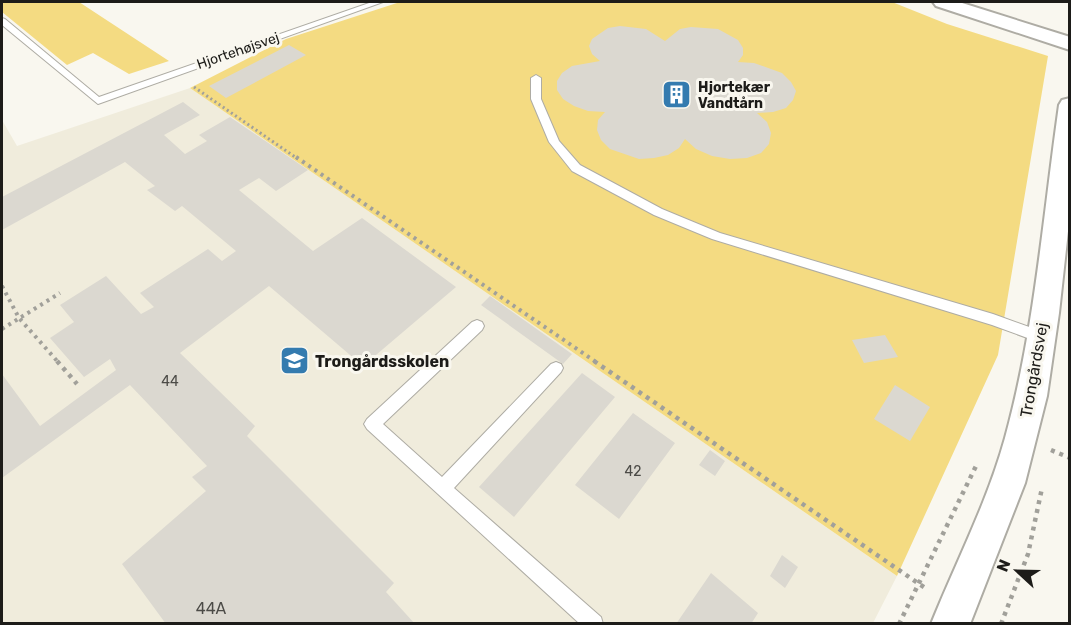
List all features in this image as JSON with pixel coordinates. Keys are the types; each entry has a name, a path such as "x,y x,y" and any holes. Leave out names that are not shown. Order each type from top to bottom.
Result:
{"street":[{"path":"942,2 1070,45"},
{"name":"Trongårdsvej","path":"953,617 994,520 1022,437 1041,337 1070,105"}],"lane":[{"name":"Hjortehøjsvej","path":"2,21 98,101 379,2"},
{"path":"536,78 536,99 554,142 576,168 658,212 716,236 993,320 1041,337"},
{"path":"477,326 372,424 594,624"},
{"path":"444,487 555,368"}],"path":[{"path":"174,74 918,584 953,617"},
{"path":"2,286 19,318 77,384"},
{"path":"2,329 60,293"},
{"path":"899,624 978,464"}],"shaded area":[{"path":"2,2 79,2 169,61 129,74 93,53 67,65 2,12"},
{"path":"400,2 892,2 947,24 1048,56 998,355 897,576 190,88 286,39"},
{"name":"Trongårdsskolen","path":"190,88 897,576 873,623 2,623 2,120 17,146"}],"building":[{"name":"Hjortekær Vandtårn","path":"620,26 646,29 665,41 680,29 691,27 718,29 738,40 743,48 743,55 738,62 754,63 782,73 796,91 793,100 786,108 757,113 767,122 771,133 769,144 761,153 747,158 730,159 712,156 696,149 685,139 679,148 668,155 654,158 639,159 610,149 601,140 597,130 598,120 605,112 588,111 563,99 557,90 557,81 562,73 572,66 600,61 592,54 589,46 592,39 608,28"},
{"path":"289,45 306,55 226,98 209,86"},
{"path":"183,102 200,115 164,135 185,154 207,141 199,135 230,117 308,170 276,191 259,178 239,190 313,251 362,218 456,287 363,366 269,286 180,353 255,426 247,436 394,583 386,592 415,624 166,624 122,564 206,491 192,477 207,466 130,385 2,478 2,374 40,426 116,370 110,359 84,377 50,338 74,322 60,305 106,276 141,314 154,307 140,293 208,249 222,261 236,251 182,206 175,211 147,190 155,186 125,162 2,230 2,197"},
{"path":"490,296 572,354 563,364 481,305"},
{"path":"885,335 898,357 864,363 852,340"},
{"path":"582,373 615,397 514,517 479,487"},
{"path":"895,385 930,407 910,441 874,419"},
{"path":"633,413 675,443 619,519 575,485"},
{"path":"710,450 725,461 715,476 699,465"},
{"path":"782,555 798,567 785,588 770,576"},
{"path":"711,573 758,613 751,624 676,624"}],"place":[{"name":"Hjortekær Vandtårn","path":"677,95"},
{"name":"Trongårdsskolen","path":"294,361"}]}
